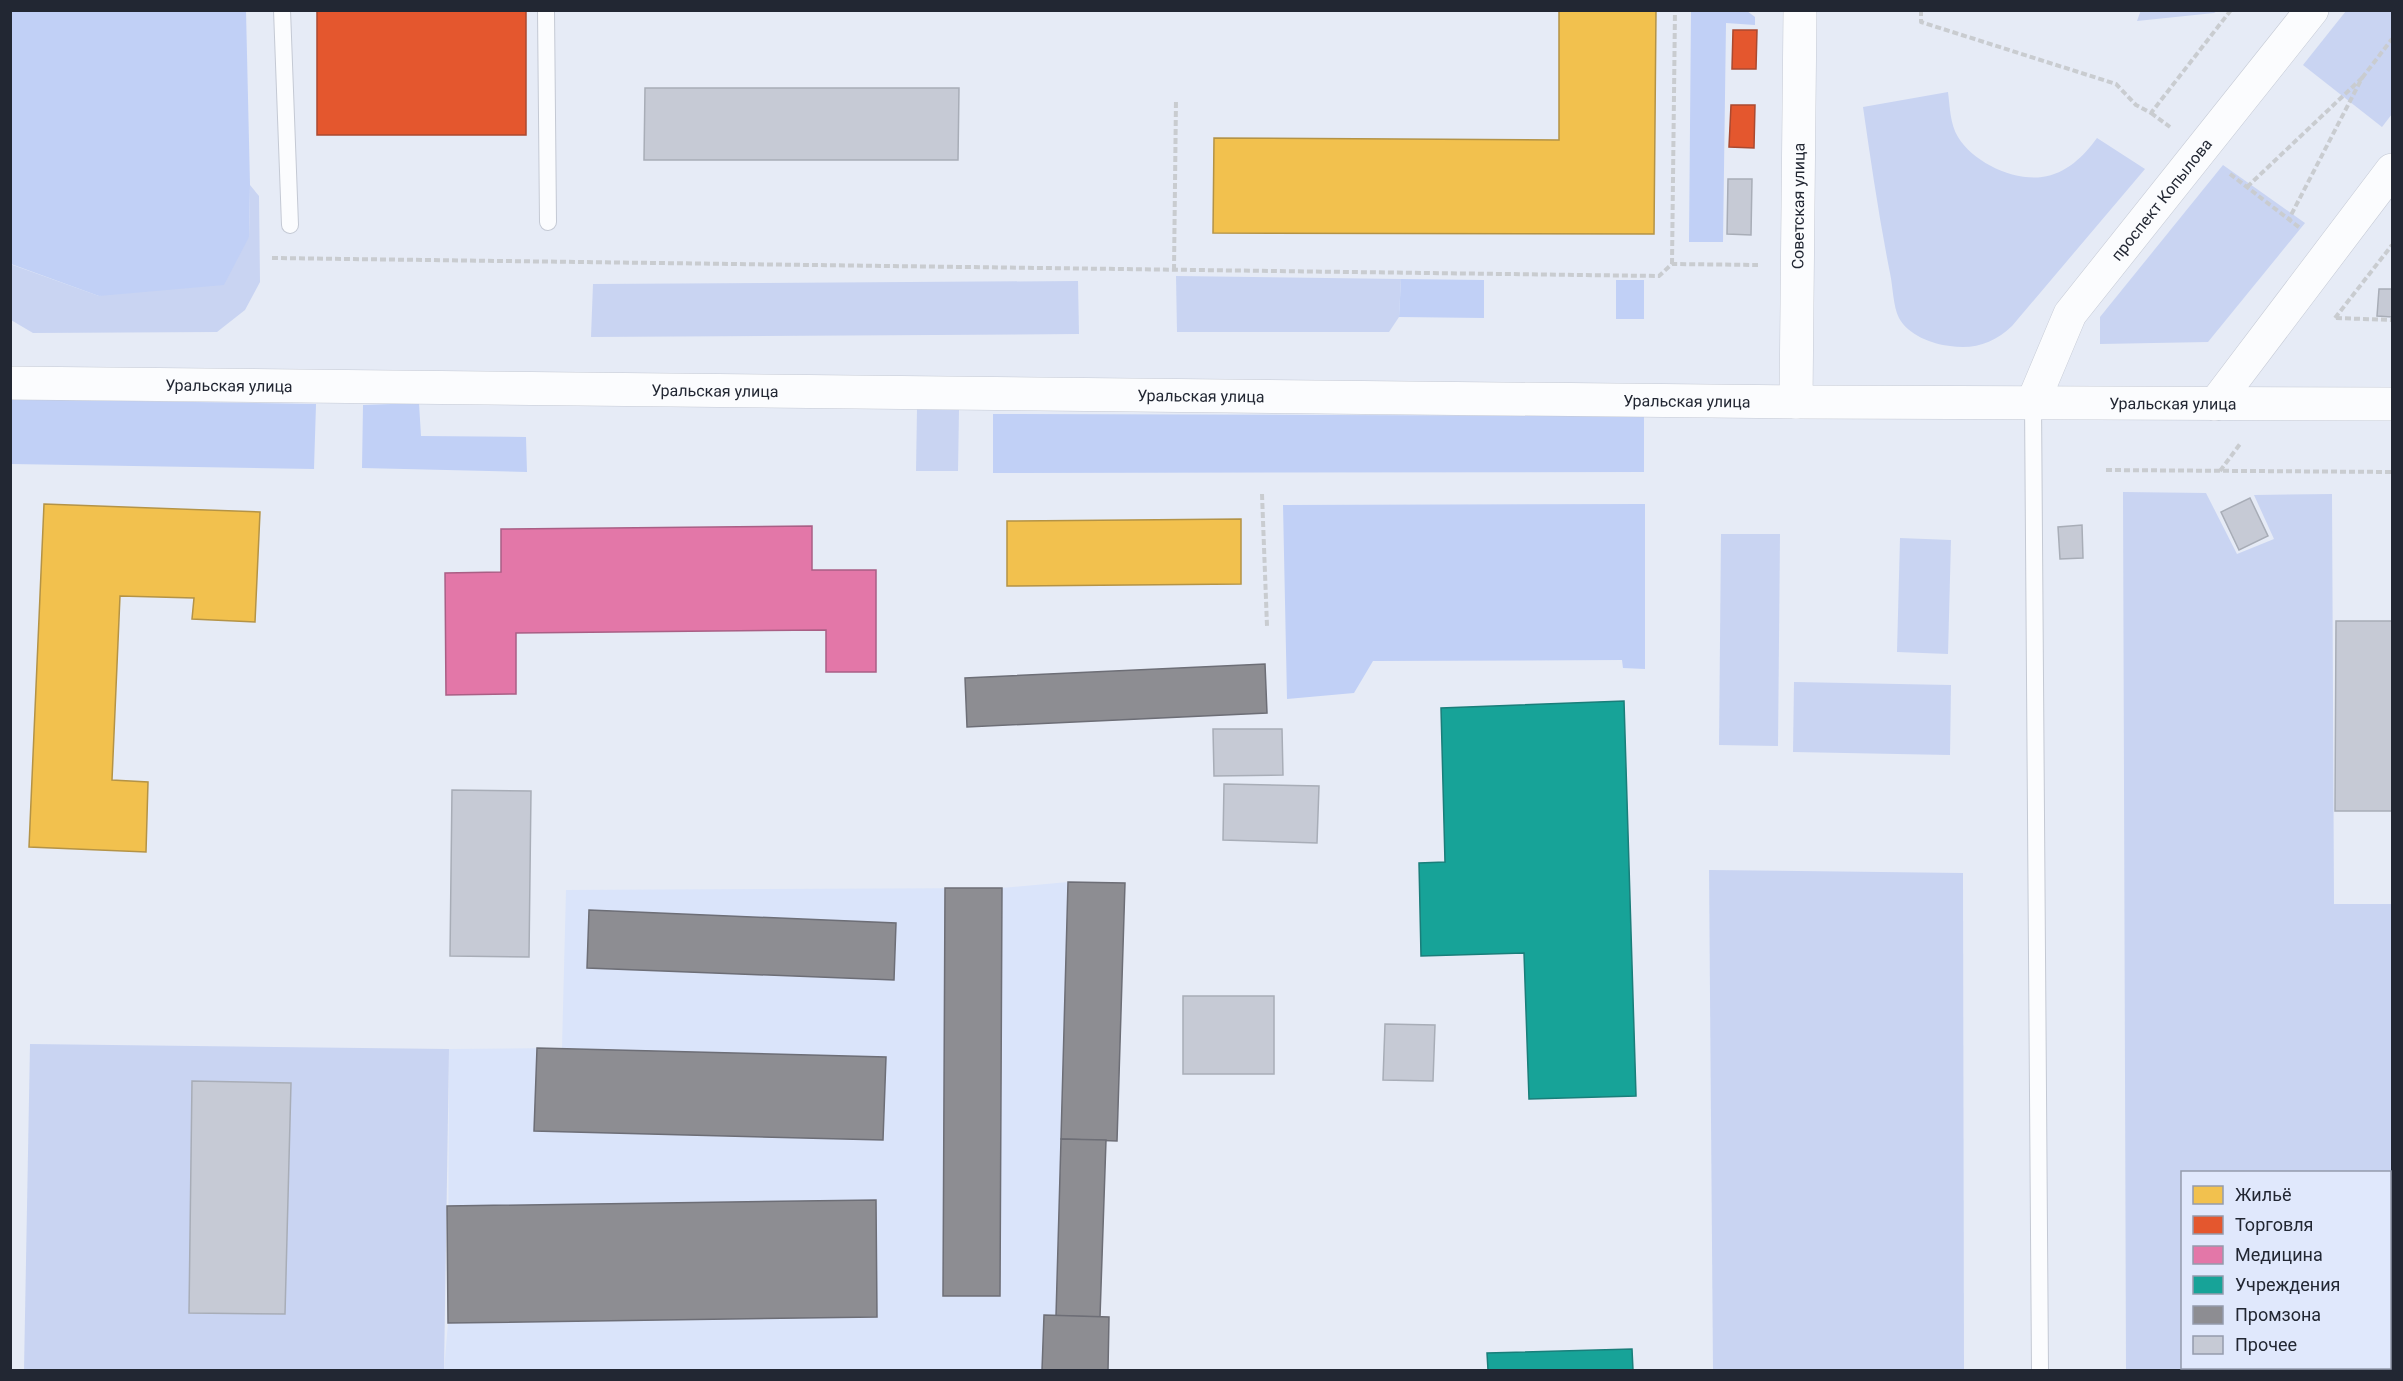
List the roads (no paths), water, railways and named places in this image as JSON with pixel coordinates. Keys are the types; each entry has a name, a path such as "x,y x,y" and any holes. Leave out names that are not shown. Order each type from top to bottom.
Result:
{"street":[{"name":"Советская улица","path":"1796,402 1800,10"},
{"name":"проспект Копылова","path":"2032,402 2070,314 2312,10"},
{"path":"2215,404 2392,170"},
{"name":"Уральская улица","path":"10,382 1796,402 2392,404"}],"lane":[{"path":"282,10 290,225"},
{"path":"546,10 548,222"},
{"path":"2032,402 2040,1371"}]}
